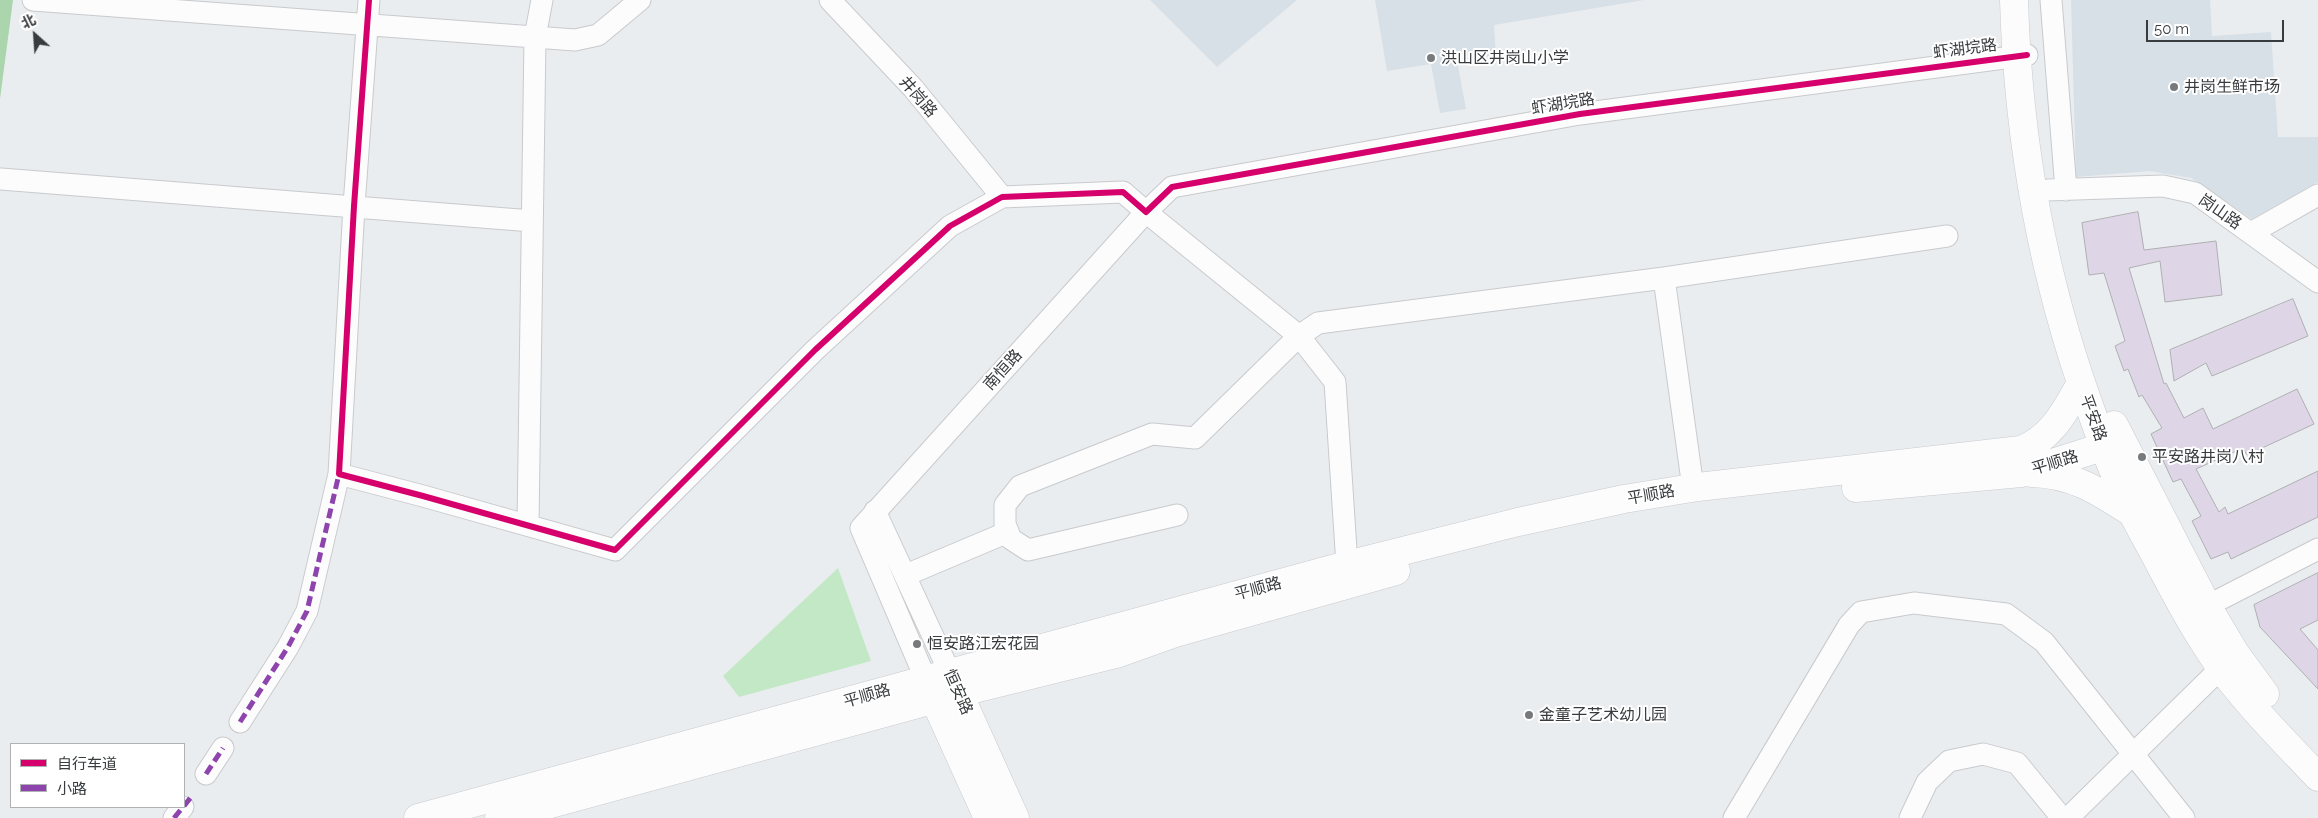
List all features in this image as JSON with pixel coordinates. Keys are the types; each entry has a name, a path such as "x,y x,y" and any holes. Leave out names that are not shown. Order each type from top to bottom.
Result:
{"main road":[{"name":"平安路","path":"2014,0 2022,56 2028,171 2040,238 2055,302 2081,383 2113,444 2207,606 2255,682 2318,753"},
{"name":"平安路","path":"2026,0 2022,56 2056,190 2079,322 2099,386 2113,444 2134,514 2187,616 2221,668 2278,735 2318,777"},
{"name":"平顺路","path":"499,818 1347,565 1565,512 1693,488 2021,450 2038,442 2052,431 2081,383"},
{"name":"平顺路","path":"418,818 942,686 1116,654 1212,622 1496,543 1573,526 1721,500 2021,473 2113,444"},
{"path":"2021,473 2063,476 2090,486 2134,514"},
{"name":"恒安路","path":"942,686 988,818"},
{"name":"恒安路","path":"942,686 1015,818"}],"street":[{"path":"33,0 575,40 598,35 640,0"},
{"path":"240,722 288,647 307,611 339,474 354,206 370,0"},
{"path":"528,525 535,37 542,0"},
{"name":"井岗路","path":"830,0 913,88 1002,197"},
{"path":"2051,0 2056,190"},
{"name":"虾湖垸路","path":"1146,212 1172,188 1580,114 2022,56"},
{"path":"1,178 532,221"},
{"name":"岗山路","path":"2056,190 2163,186 2194,193 2318,282"},
{"path":"339,474 614,550 816,350 950,226 1002,197 1123,192 1300,336 1335,382 1347,565"},
{"path":"2251,234 2318,195"},
{"name":"南恒路","path":"861,528 1146,212"},
{"path":"1177,515 1028,550 1011,539 1005,524 1005,505 1020,486 1152,434 1195,438 1300,336 1318,323 1664,278 1946,236"},
{"path":"1664,278 1693,488"},
{"name":"恒安路","path":"875,511 906,575 942,686"},
{"name":"恒安路","path":"861,528 942,686"},
{"path":"906,575 1008,532"},
{"path":"2207,606 2318,549"},
{"path":"1734,818 1849,625 1861,612 1914,603 2006,614 2044,642 2184,818"},
{"path":"2068,818 2221,668"},
{"path":"206,774 223,748"},
{"path":"1910,818 1927,782 1949,761 1983,754 2017,764 2062,818"},
{"path":"174,818 182,808"}],"shaded area":[{"path":"1150,0 1297,0 1217,67"},
{"name":"洪山区井岗山小学","path":"1375,0 1644,0 1494,25 1496,55 1457,61 1466,109 1440,113 1431,64 1387,71"},
{"name":"井岗生鲜市场","path":"2071,0 2210,0 2212,36 2271,32 2278,137 2318,137 2318,182 2252,219 2191,178 2150,171 2076,177"}],"green space":[{"path":"0,0 13,0 0,99"},
{"path":"838,568 871,661 739,697 723,676"}],"building":[{"path":"2138,212 2144,250 2216,241 2222,295 2165,302 2160,261 2129,268 2164,384 2166,383 2184,418 2203,408 2213,429 2297,389 2314,424 2247,455 2243,448 2196,469 2219,512 2225,507 2228,514 2318,471 2318,517 2231,559 2228,552 2211,559 2192,521 2201,516 2181,479 2173,482 2151,434 2162,428 2142,395 2139,397 2128,369 2124,371 2115,346 2125,341 2104,273 2089,275 2082,223"},
{"path":"2293,299 2308,336 2212,376 2206,363 2174,381 2170,350"},
{"path":"2318,573 2318,620 2300,629 2318,650 2318,689 2260,627 2254,605"}],"marked path":[{"path":"240,722 288,647 307,611 339,474"},
{"path":"206,774 223,748"},
{"path":"185,805 191,797"},
{"path":"174,818 182,808"}],"cycle path":[{"path":"369,0 354,206 339,474 615,550 815,350 950,226 1002,197 1123,192 1146,212 1172,187 1580,114 2027,55"}],"place":[{"name":"洪山区井岗山小学","path":"1431,58"},
{"name":"井岗生鲜市场","path":"2174,87"},
{"name":"平安路井岗八村","path":"2142,457"},
{"name":"恒安路江宏花园","path":"917,644"},
{"name":"金童子艺术幼儿园","path":"1529,715"}]}
